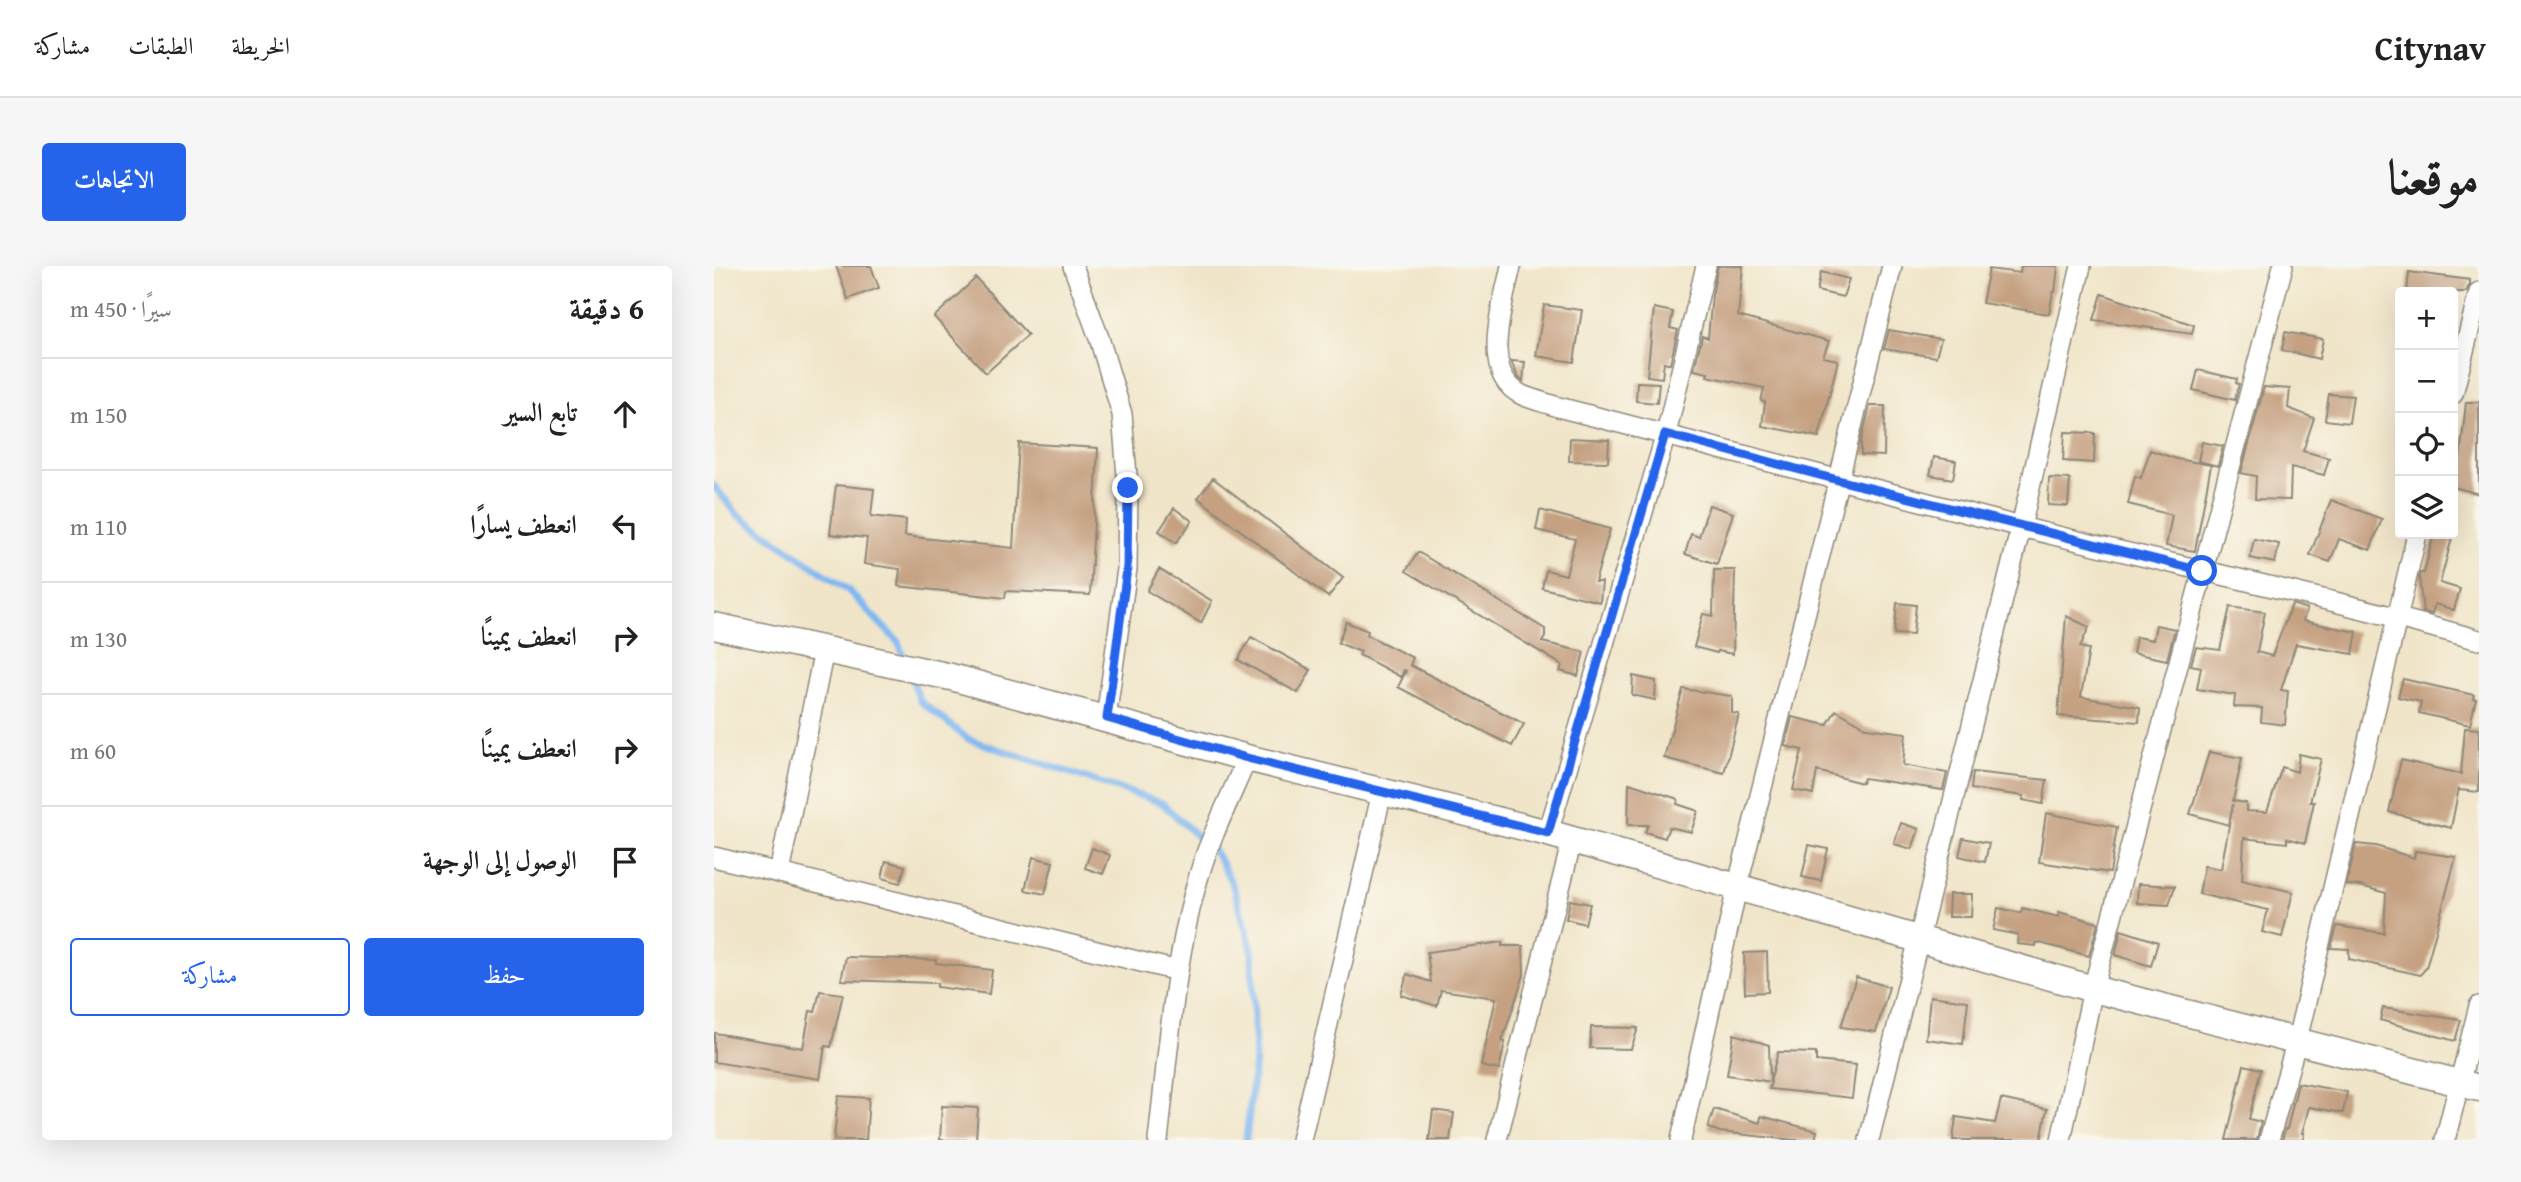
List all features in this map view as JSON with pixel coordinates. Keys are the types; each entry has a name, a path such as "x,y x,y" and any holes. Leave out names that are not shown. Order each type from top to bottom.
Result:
{"street":[{"path":"1073,266 1122,414 1128,488 1127,569 1107,718"},
{"path":"1511,266 1497,334 1497,359 1504,381 1521,395 1558,407 2021,527 2395,617 2479,640"},
{"path":"1497,1140 1560,836 1706,266"},
{"path":"1681,1140 1737,888 1892,266"},
{"path":"1869,1140 2021,527 2081,266"},
{"path":"2062,1140 2093,989 2283,266"},
{"path":"2458,374 2479,292"},
{"path":"2269,1140 2297,1040 2395,617 2416,539"},
{"path":"714,626 951,677 1247,758 1560,836 2093,989 2469,1085"},
{"path":"779,873 833,652"},
{"path":"1158,1140 1178,971 1207,853 1247,758"},
{"path":"1301,1140 1382,792"},
{"path":"714,857 1178,971"},
{"path":"2445,1140 2469,1085 2479,1006"}],"building":[{"path":"836,266 871,266 879,288 848,299"},
{"path":"1718,266 1743,266 1738,316 1829,341 1823,357 1838,360 1819,437 1762,426 1765,402 1761,401 1764,388 1707,376 1708,373 1694,370 1702,336 1708,338"},
{"path":"2021,266 2058,266 2049,314 1982,303 1989,269 2020,273"},
{"path":"1821,272 1849,279 1843,297 1817,291"},
{"path":"2409,272 2470,280 2466,292 2458,292 2458,287 2408,287"},
{"path":"976,278 1028,335 986,373 934,317"},
{"path":"2102,294 2194,325 2192,334 2094,320"},
{"path":"1544,305 1582,310 1574,362 1536,356"},
{"path":"1654,308 1673,312 1670,328 1678,330 1670,364 1664,362 1662,378 1647,376"},
{"path":"1889,330 1941,339 1936,357 1884,349"},
{"path":"2285,332 2323,339 2319,359 2282,350"},
{"path":"1511,361 1525,362 1523,381 1518,377"},
{"path":"2198,370 2237,379 2236,383 2239,384 2235,400 2193,390"},
{"path":"1637,382 1659,383 1657,403 1636,401"},
{"path":"2264,387 2290,389 2288,408 2314,418 2303,451 2329,458 2324,475 2291,467 2290,500 2255,499 2256,476 2241,473"},
{"path":"2329,394 2353,396 2349,423 2325,420"},
{"path":"2466,402 2479,402 2479,494 2458,488 2458,457 2460,458"},
{"path":"1870,406 1885,406 1884,456 1861,455 1861,441"},
{"path":"2065,432 2095,433 2094,463 2063,461"},
{"path":"1570,438 1609,440 1608,462 1569,461"},
{"path":"2202,442 2223,446 2218,466 2198,461"},
{"path":"1019,443 1098,448 1090,595 1006,591 1005,598 898,586 900,569 864,564 867,538 830,534 836,485 874,489 871,516 906,520 905,536 1013,548"},
{"path":"2150,450 2177,459 2211,465 2195,551 2166,546 2172,515 2128,504 2135,476 2141,478"},
{"path":"1934,457 1956,461 1953,479 1930,475"},
{"path":"1213,478 1343,578 1328,597 1198,498"},
{"path":"2049,478 2070,479 2068,506 2048,505"},
{"path":"2331,500 2382,519 2370,550 2339,539 2330,562 2310,555"},
{"path":"1709,505 1733,513 1717,564 1685,554 1691,534 1699,537"},
{"path":"1174,508 1192,521 1176,543 1159,531"},
{"path":"1540,510 1610,529 1595,582 1602,582 1600,602 1542,588 1546,570 1566,575 1575,539 1536,530"},
{"path":"2254,539 2279,544 2275,563 2250,558"},
{"path":"2433,539 2452,539 2440,583 2460,589 2454,610 2435,604 2432,614 2423,612 2419,577 2420,573 2424,573"},
{"path":"1418,552 1545,629 1542,642 1584,652 1578,676 1560,671 1562,665 1406,571"},
{"path":"1159,569 1212,601 1201,623 1147,591"},
{"path":"1714,570 1735,570 1733,654 1694,647 1703,614 1713,616"},
{"path":"1897,603 1916,605 1913,635 1894,634"},
{"path":"2292,604 2307,609 2303,621 2357,632 2353,654 2296,644 2281,690 2288,691 2285,725 2261,722 2262,708 2234,707 2235,695 2197,689 2201,667 2191,665 2196,647 2220,650 2230,607 2265,612 2257,652 2272,656"},
{"path":"2066,616 2089,627 2080,647 2089,649 2081,697 2140,707 2139,722 2058,716"},
{"path":"1346,622 1368,631 1367,635 1413,658 1410,665 1524,724 1512,746 1398,687 1406,671 1404,670 1401,677 1359,655 1361,652 1338,643"},
{"path":"2156,625 2175,629 2167,660 2133,653 2136,637 2153,640"},
{"path":"1251,637 1311,670 1298,693 1238,660"},
{"path":"1633,676 1656,681 1655,700 1632,695"},
{"path":"2403,679 2474,695 2473,699 2476,699 2470,725 2419,713 2421,702 2398,697"},
{"path":"1683,689 1732,696 1732,713 1739,714 1724,773 1664,758"},
{"path":"1836,710 1867,728 1906,733 1903,765 1947,773 1943,790 1864,778 1862,783 1817,771 1813,794 1793,790 1802,750 1785,746 1792,717 1827,725"},
{"path":"2465,728 2479,729 2479,792 2459,788 2451,828 2389,812 2401,760 2461,774"},
{"path":"2209,752 2242,758 2233,801 2246,803 2246,811 2267,812 2282,767 2297,772 2299,754 2321,759 2310,802 2314,802 2305,843 2287,838 2287,843 2244,838 2242,880 2293,892 2282,937 2262,932 2268,910 2199,894 2204,866 2221,869 2233,804 2229,825 2190,814"},
{"path":"1973,772 2047,780 2043,804 2023,800 2024,796 1971,789"},
{"path":"1629,783 1678,799 1677,804 1698,811 1691,832 1669,827 1665,838 1645,832 1648,825 1628,825"},
{"path":"2046,813 2117,827 2110,873 2039,862"},
{"path":"1901,823 1919,829 1912,849 1894,844"},
{"path":"1963,838 1989,843 1985,862 1959,856"},
{"path":"2356,844 2376,846 2414,858 2415,851 2456,857 2426,968 2420,975 2349,959 2349,949 2331,948 2337,926 2384,933 2386,893 2346,885"},
{"path":"1809,845 1828,849 1821,881 1802,877"},
{"path":"1092,848 1110,855 1103,874 1085,868"},
{"path":"1033,857 1053,862 1045,894 1025,890"},
{"path":"886,861 905,866 900,883 882,878"},
{"path":"2138,884 2175,886 2169,905 2137,903"},
{"path":"1949,894 1972,894 1971,917 1948,917"},
{"path":"1570,900 1590,904 1585,924 1566,919"},
{"path":"1998,908 2021,913 2022,908 2059,917 2059,912 2098,923 2089,956 2036,942 2036,946 2017,944 2018,935 1993,930"},
{"path":"2121,930 2158,942 2151,966 2115,955"},
{"path":"1503,942 1502,946 1523,946 1524,975 1502,1041 1505,1042 1499,1070 1481,1066 1496,998 1441,990 1437,1006 1401,995 1407,974 1431,982 1427,952"},
{"path":"1767,952 1768,992 1745,993 1744,953"},
{"path":"846,957 936,960 936,963 992,970 989,994 937,987 937,983 841,980"},
{"path":"1856,977 1889,987 1876,1032 1841,1027"},
{"path":"820,991 843,994 831,1047 825,1046 820,1079 714,1062 714,1033 803,1048 810,1011 815,1012"},
{"path":"1930,996 1968,1001 1963,1044 1926,1039"},
{"path":"2383,1008 2461,1020 2455,1041 2380,1020"},
{"path":"1591,1027 1638,1028 1631,1049 1590,1048"},
{"path":"1734,1034 1769,1045 1770,1082 1727,1075"},
{"path":"1778,1052 1816,1053 1816,1061 1856,1065 1852,1098 1769,1089"},
{"path":"2244,1065 2261,1069 2249,1119 2261,1122 2257,1140 2226,1140"},
{"path":"2298,1083 2347,1092 2343,1113 2309,1107 2302,1133 2303,1140 2282,1140 2287,1129"},
{"path":"838,1096 869,1098 866,1140 834,1140"},
{"path":"2001,1099 2047,1109 2041,1140 1953,1140 1956,1117 1995,1123"},
{"path":"942,1106 978,1108 976,1140 940,1140"},
{"path":"1714,1109 1760,1123 1761,1116 1817,1131 1815,1140 1720,1132 1708,1128"},
{"path":"1433,1110 1454,1113 1450,1140 1429,1140"}],"waterway":[{"path":"714,486 737,514 848,590 898,642 906,661"},
{"path":"911,676 920,701 968,739 1162,803 1217,855 1233,886 1252,949 1255,1061 1246,1140"}],"route":[{"path":"1128,488 1127,569 1107,718 1247,758 1548,833 1665,434 2021,527 2202,571"}]}
